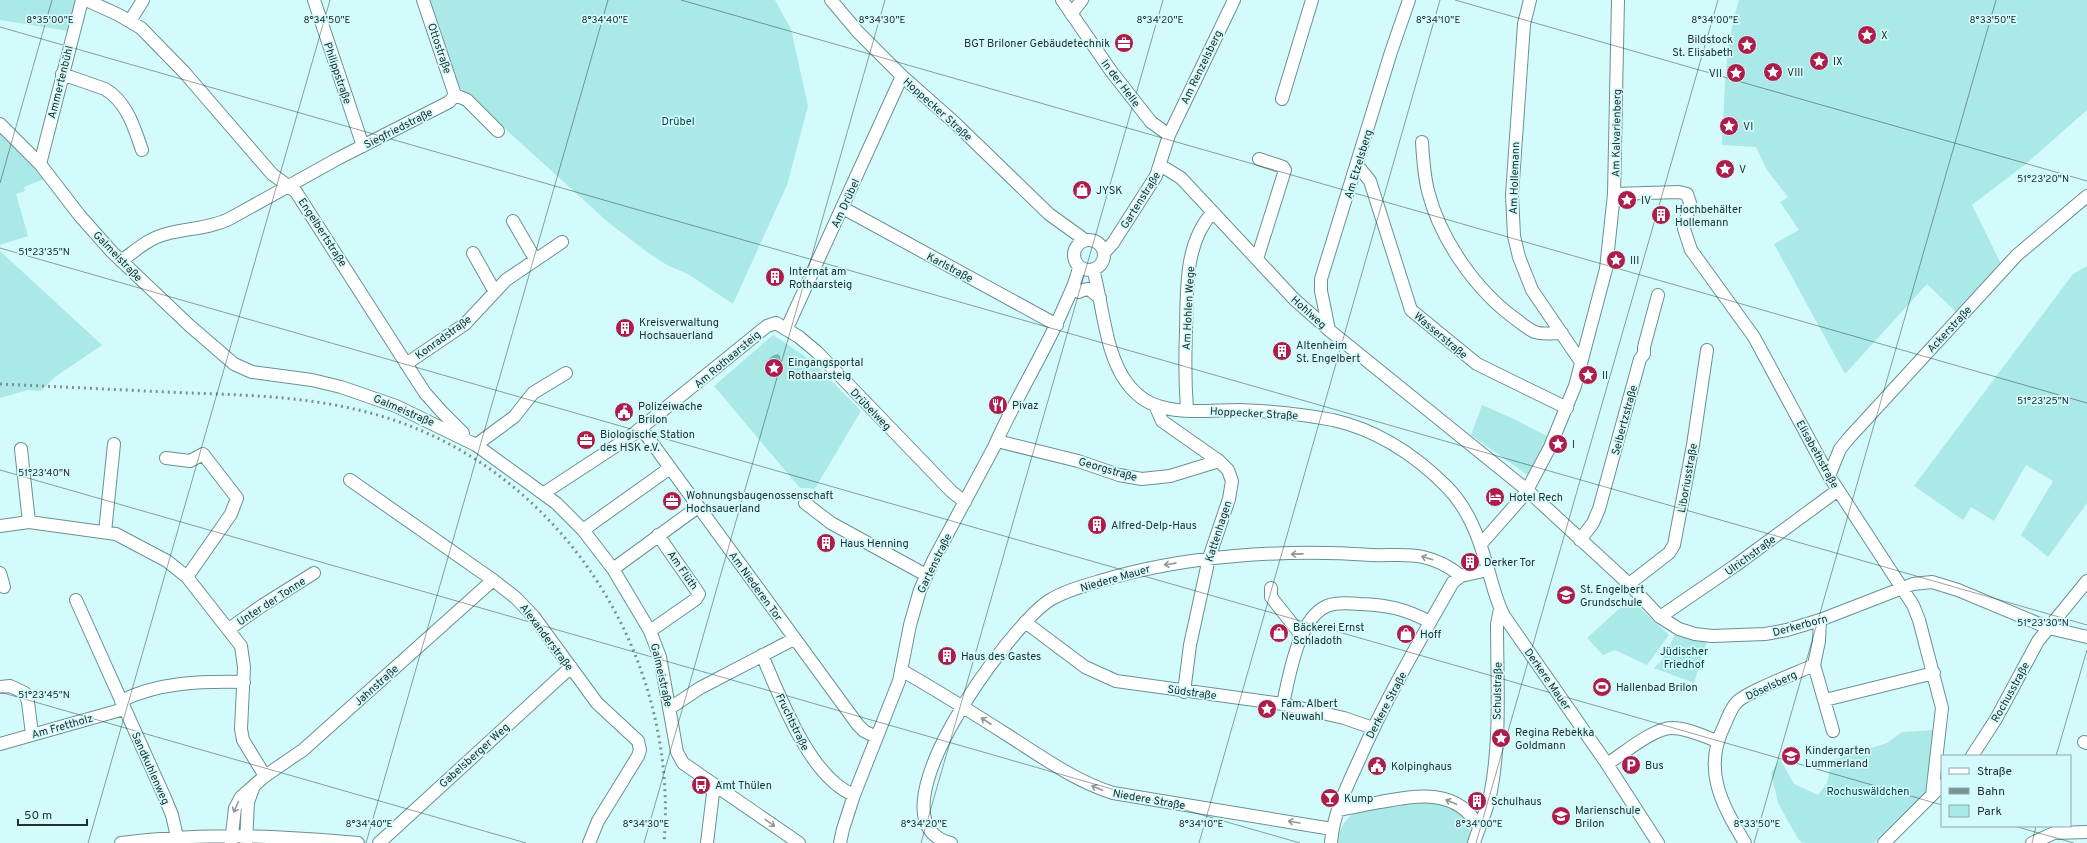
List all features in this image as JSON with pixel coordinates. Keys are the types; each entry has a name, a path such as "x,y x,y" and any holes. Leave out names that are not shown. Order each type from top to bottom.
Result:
{"street":[{"name":"Ammertenbühl","path":"40,164 82,0"},
{"name":"Engelbertstraße","path":"86,0 130,21 148,34 184,72 272,174 290,187 304,202 425,393 476,445"},
{"path":"130,21 143,0"},
{"name":"Philippstraße","path":"314,0 363,146"},
{"name":"Ottostraße","path":"424,0 455,95"},
{"name":"Hoppecker Straße","path":"831,0 858,32 902,76 955,123 1049,214 1086,240"},
{"name":"In der Helle","path":"1062,0 1111,71 1150,122 1169,135"},
{"path":"1071,14 1082,0"},
{"name":"Am Renzelsberg","path":"1169,135 1234,0"},
{"path":"1282,99 1311,0"},
{"name":"Am Etzelsberg","path":"1329,330 1321,291 1321,279 1358,166 1391,52 1409,0"},
{"name":"Am Hollemann","path":"1530,0 1524,24 1512,195 1514,236 1519,257 1532,290 1581,362"},
{"name":"Am Kalvarienberg","path":"1481,544 1527,490 1550,447 1575,386 1607,261 1614,194 1618,0"},
{"path":"62,74 104,89 110,93 128,112 142,150"},
{"name":"Am Drübel","path":"787,328 902,76"},
{"path":"455,95 470,103 498,131"},
{"name":"Siegfriedstraße","path":"121,261 155,237 219,224 290,187 363,146 449,102 455,95"},
{"name":"Galmeistraße","path":"0,124 40,164 80,216 121,261 190,326 240,368 259,374 325,383 359,393 417,415 476,445 544,493 583,530 613,569 650,631 660,657 675,743 680,758 686,765 714,785 800,843"},
{"path":"1160,165 1169,135"},
{"path":"1422,142 1424,168 1430,199 1449,240 1474,279 1500,307 1528,328 1540,333 1562,332"},
{"path":"1257,259 1285,170 1283,167 1259,159"},
{"name":"Hohlweg","path":"1160,165 1181,178 1294,299 1329,330 1527,490"},
{"name":"Gartenstraße","path":"1101,248 1118,234 1156,176 1160,165"},
{"name":"Wasserstraße","path":"1358,166 1370,181 1411,310 1477,364 1567,408"},
{"name":"Elisabethstraße","path":"1614,194 1679,192 1687,194 1690,203 1684,229 1688,244 1696,258 1754,337 1829,476 1903,589 1920,620 1942,708 1932,795"},
{"name":"Ackerstraße","path":"1829,476 1840,449 1848,439 1995,278 2029,244 2087,196"},
{"name":"Karlstraße","path":"843,208 1058,323"},
{"name":"Am Hohlen Wege","path":"1186,410 1185,372 1189,267 1200,231 1214,212"},
{"name":"Hoppecker Straße","path":"1049,214 1055,225 1069,241 1074,251"},
{"path":"514,221 535,260"},
{"path":"1086,240 1091,240 1101,248 1102,262 1087,269 1074,260 1074,251 1078,244 1086,240"},
{"name":"Konradstraße","path":"406,364 465,324 494,292 512,276 562,242"},
{"path":"473,253 494,292"},
{"name":"Hoppecker Straße","path":"1087,269 1100,298 1112,352 1120,373 1136,394 1155,405 1167,409 1239,410 1287,413 1333,420 1366,430 1392,442 1430,472 1456,496 1472,521"},
{"name":"Gartenstraße","path":"840,843 854,796 876,737 890,707 901,670 911,619 926,575 997,441 1003,425 1058,323 1076,281 1087,269"},
{"name":"Gartenstraße","path":"1058,323 1070,310 1079,292 1087,269"},
{"path":"1079,292 1089,289 1100,298"},
{"name":"Seibertzstraße","path":"1580,540 1596,518 1599,509 1640,359 1644,354 1644,347 1658,295"},
{"name":"Drübelweg","path":"773,323 787,328 826,362 952,492 965,502"},
{"name":"Am Rothaarsteig","path":"544,493 626,440 773,323"},
{"name":"Liboriusstraße","path":"1629,584 1669,553 1674,545 1693,445 1707,350"},
{"path":"476,445 514,417 533,393 566,373"},
{"name":"Kattenhagen","path":"1155,405 1159,416 1167,426 1219,461 1230,473 1231,487 1209,558 1190,644 1184,692"},
{"name":"Am Niederen Tor","path":"641,428 861,729 876,737"},
{"name":"Georgstraße","path":"997,441 1078,461 1119,475 1142,479 1170,476 1219,461"},
{"path":"105,532 114,444"},
{"path":"21,449 29,522"},
{"path":"166,458 190,461 203,454 237,498 231,514 187,577"},
{"path":"583,530 670,468"},
{"name":"Alexanderstraße","path":"350,480 493,580 529,610 597,703 638,741 640,750 636,761 596,825 589,843"},
{"name":"Derkerborn","path":"1527,490 1629,584 1660,617 1674,627 1686,632 1712,636 1777,632 1820,620 1920,582 1940,583 2049,628 2087,637"},
{"name":"Ulrichstraße","path":"1660,617 1736,565 1838,490"},
{"path":"805,503 831,523 926,575"},
{"path":"613,569 698,507"},
{"name":"Derkere Mauer","path":"1472,521 1481,544 1500,609 1607,764 1658,843"},
{"name":"Unter der Tonne","path":"0,526 29,522 105,532 120,536 167,561 187,577 229,629 243,652 244,682 241,729 243,740 265,776"},
{"name":"Am Flüth","path":"650,631 696,599 699,594 658,535"},
{"name":"Niedere Mauer","path":"942,842 932,833 927,824 924,797 941,742 962,706 993,661 1025,622 1051,600 1074,590 1130,572 1209,558 1286,554 1410,555 1431,559 1461,576"},
{"path":"1461,576 1488,570"},
{"path":"0,573 4,587"},
{"name":"Unter der Tonne","path":"229,629 263,605 314,573"},
{"name":"Derkere Straße","path":"1331,843 1332,829 1338,810 1373,728 1453,582 1461,576"},
{"name":"Jahnstraße","path":"232,839 235,808 241,797 265,776 304,750 493,580"},
{"name":"Rochusstraße","path":"1973,755 1996,720 2033,650 2087,581"},
{"path":"1271,588 1271,597 1302,636"},
{"name":"Sandkuhlenweg","path":"76,600 166,798 177,837"},
{"path":"1283,704 1294,656 1302,636 1315,615 1325,607 1334,604 1390,606 1430,622"},
{"name":"Schulstraße","path":"1474,843 1489,801 1494,776 1496,744 1497,624 1500,609"},
{"path":"1820,620 1819,641 1814,665 1833,732"},
{"name":"Südstraße","path":"1025,622 1076,661 1100,675 1116,681 1184,692 1283,704 1331,715 1373,728"},
{"path":"670,708 693,692 794,639"},
{"name":"Fruchtstraße","path":"762,655 809,754 841,789 854,796"},
{"name":"Döselsberg","path":"1745,843 1726,811 1719,792 1714,759 1717,741 1737,702 1814,665"},
{"name":"Gabelsberger Weg","path":"379,843 571,667"},
{"name":"Niedere Straße","path":"901,670 962,706 1067,773 1112,793 1332,829"},
{"path":"1825,700 1934,672"},
{"path":"123,705 140,692 196,683 244,682"},
{"path":"0,687 10,686 25,693 28,702 32,734"},
{"name":"Am Frettholz","path":"0,744 123,705"},
{"path":"1607,764 1648,737 1666,729 1679,729 1717,741"},
{"path":"246,839 248,802 254,785"},
{"path":"707,843 714,785"},
{"path":"1884,843 1941,786"},
{"path":"1338,810 1420,796 1438,797 1450,801 1466,810 1479,827"},
{"path":"2032,843 2054,834 2087,832"},
{"path":"122,843 177,837 358,843"}],"green space":[{"path":"0,0 77,0 69,31 0,20"},
{"name":"Drübel","path":"429,0 775,0 791,29 808,106 787,185 733,304 688,274 667,265 647,252 609,223 459,87"},
{"path":"1739,0 2087,0 2087,110 2027,163 1972,205 2001,264 1956,312 1927,284 1845,374 1774,244 1799,230 1780,202 1788,197 1767,170 1756,147 1722,145 1730,36"},
{"path":"0,127 44,179 24,187 25,191 16,194 28,236 0,245"},
{"path":"0,251 102,345 55,377 41,391 28,390 0,398"},
{"path":"2087,266 2087,503 2048,557 2021,535 2053,481 2026,465 1994,521 1971,507 1963,520 1914,486 2073,274"},
{"path":"773,335 812,361 861,411 814,490 811,488 800,488 714,386"},
{"path":"1482,405 1547,436 1529,476 1471,435"},
{"path":"1630,599 1669,635 1647,665 1615,650 1603,655 1587,638"},
{"name":"Jüdischer Friedhof","path":"1675,635 1689,639 1707,641 1694,683 1654,668 1662,660"},
{"name":"Rochuswäldchen","path":"1935,730 1932,786 1874,843 1802,843 1798,839 1778,803 1771,773 1780,759 1794,784 1818,795 1827,783 1832,760 1887,743 1902,732"},
{"path":"1437,801 1458,811 1467,820 1470,834 1468,843 1337,843 1339,834 1345,822 1351,815 1362,809 1395,804"}],"shaded area":[{"path":"778,354 781,362 780,368 773,372 767,363 770,358"}],"railway":[{"path":"0,384 258,396 305,400 351,408 374,414 440,439 500,476 551,523 594,577 628,638 651,704 664,773 664,843"}],"place":[{"name":"X","path":"1867,35"},
{"name":"BGT Briloner Gebäudetechnik","path":"1124,43"},
{"name":"Bildstock St. Elisabeth","path":"1747,45"},
{"name":"IX","path":"1819,61"},
{"name":"VIII","path":"1773,72"},
{"name":"VII","path":"1736,73"},
{"name":"VI","path":"1729,126"},
{"name":"V","path":"1725,169"},
{"name":"JYSK","path":"1082,190"},
{"name":"IV","path":"1627,200"},
{"name":"Hochbehälter Hollemann","path":"1661,215"},
{"name":"III","path":"1616,260"},
{"name":"Internat am Rothaarsteig","path":"775,277"},
{"name":"Kreisverwaltung Hochsauerland","path":"625,328"},
{"name":"Altenheim St. Engelbert","path":"1282,351"},
{"name":"Eingangsportal Rothaarsteig","path":"774,368"},
{"name":"II","path":"1588,375"},
{"name":"Pivaz","path":"998,405"},
{"name":"Polizeiwache Brilon","path":"624,412"},
{"name":"Biologische Station des HSK e.V.","path":"586,440"},
{"name":"I","path":"1558,444"},
{"name":"Hotel Rech","path":"1495,497"},
{"name":"Wohnungsbaugenossenschaft Hochsauerland","path":"672,501"},
{"name":"Alfred-Delp-Haus","path":"1097,525"},
{"name":"Haus Henning","path":"826,543"},
{"name":"Derker Tor","path":"1470,562"},
{"name":"St. Engelbert Grundschule","path":"1566,595"},
{"name":"Bäckerei Ernst Schladoth","path":"1279,633"},
{"name":"Hoff","path":"1406,634"},
{"name":"Haus des Gastes","path":"947,656"},
{"name":"Hallenbad Brilon","path":"1602,687"},
{"name":"Fam. Albert Neuwahl","path":"1267,709"},
{"name":"Regina Rebekka Goldmann","path":"1501,738"},
{"name":"Kindergarten Lummerland","path":"1791,756"},
{"name":"Bus","path":"1631,765"},
{"name":"Kolpinghaus","path":"1377,766"},
{"name":"Amt Thülen","path":"701,785"},
{"name":"Kump","path":"1330,798"},
{"name":"Schulhaus","path":"1477,801"},
{"name":"Marienschule Brilon","path":"1561,816"}]}
